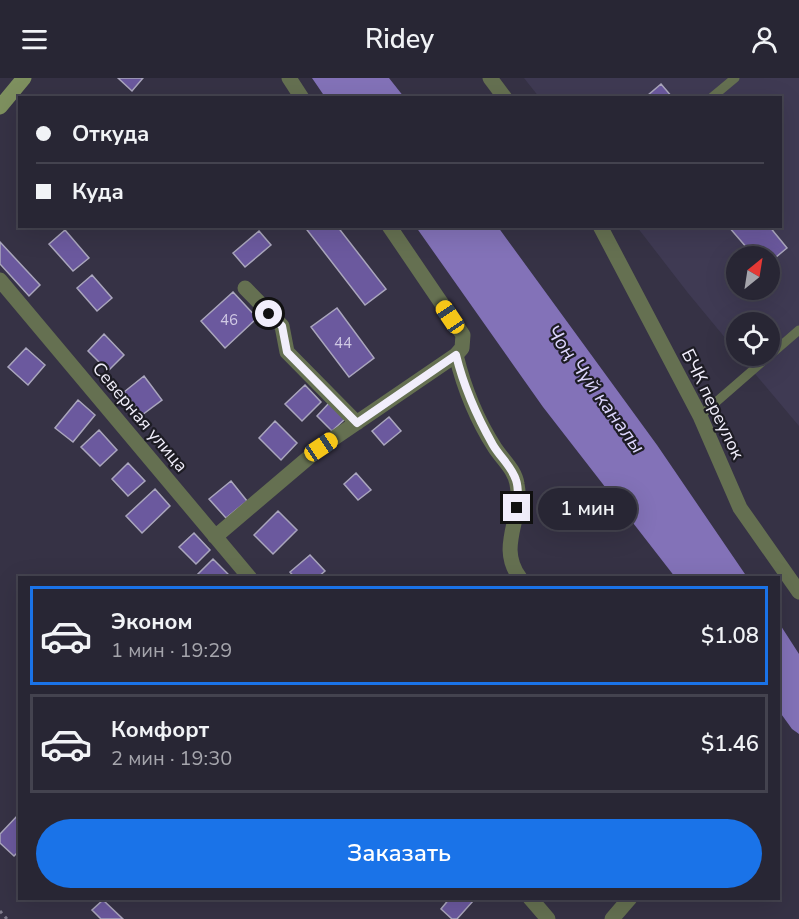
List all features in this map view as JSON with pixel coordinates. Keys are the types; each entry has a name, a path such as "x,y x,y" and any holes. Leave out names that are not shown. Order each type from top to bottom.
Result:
{"main road":[{"path":"0,107 24,78"}],"street":[{"path":"289,78 301,96"},
{"path":"490,78 504,96"},
{"path":"215,537 321,447 456,355 462,348 463,335 390,228"},
{"name":"БЧК переулок","path":"601,228 700,416 740,508 799,592"},
{"name":"Северная улица","path":"0,280 248,576"},
{"path":"245,288 282,326 287,352 357,423"},
{"path":"456,355 462,383 474,409 517,482 518,496 509,553 513,568 519,576"},
{"path":"532,900 548,919"},
{"path":"612,919 628,900"}],"lane":[{"path":"713,96 735,78"},
{"path":"700,416 799,330"}],"path":[{"path":"0,911 7,919"}],"shaded area":[{"path":"524,78 799,78 799,426 748,366 780,366 780,312 726,312 726,339 638,228 782,228 782,96 538,96"}],"water":[{"path":"312,78 389,78 403,96 324,96"},
{"name":"Чоң Чүй каналы","path":"417,228 499,228 657,445 746,576 674,576 543,407"},
{"path":"780,625 799,654 799,734 792,729 780,712"}],"building":[{"path":"118,78 143,78 132,91"},
{"path":"661,84 671,96 647,96"},
{"path":"306,228 339,228 386,289 365,305"},
{"path":"730,228 771,228 787,248 780,254 780,246 745,246"},
{"path":"65,230 89,258 73,271 49,244"},
{"path":"259,231 271,245 245,267 233,253"},
{"path":"0,242 40,285 29,296 0,264"},
{"path":"92,275 112,298 97,311 77,288"},
{"path":"233,292 257,318 225,348 201,321"},
{"path":"337,308 374,358 349,377 311,327"},
{"path":"104,334 124,355 108,371 88,351"},
{"path":"26,348 45,365 28,385 8,367"},
{"path":"144,376 162,400 142,415 124,392"},
{"path":"305,385 321,402 302,421 285,404"},
{"path":"78,400 95,415 73,442 55,428"},
{"path":"329,403 345,419 332,431 317,416"},
{"path":"389,417 401,431 384,445 372,431"},
{"path":"275,421 297,443 281,460 259,438"},
{"path":"99,430 117,450 100,466 81,447"},
{"path":"128,463 145,481 128,496 112,479"},
{"path":"356,473 371,490 358,500 344,484"},
{"path":"231,481 247,501 226,518 209,499"},
{"path":"155,489 170,506 142,533 126,516"},
{"path":"278,511 297,530 273,554 254,535"},
{"path":"194,533 210,550 196,564 179,547"},
{"path":"310,555 325,571 319,576 293,576 290,572"},
{"path":"213,559 229,575 228,576 196,576"},
{"path":"18,815 18,852 14,856 0,843 0,834"},
{"path":"103,900 123,919 101,919 92,910"},
{"path":"448,900 474,900 457,919 452,919 441,909"}],"route":[{"path":"269,314 282,326 287,352 357,423 456,355 462,383 474,409 517,482 517,508"}]}
